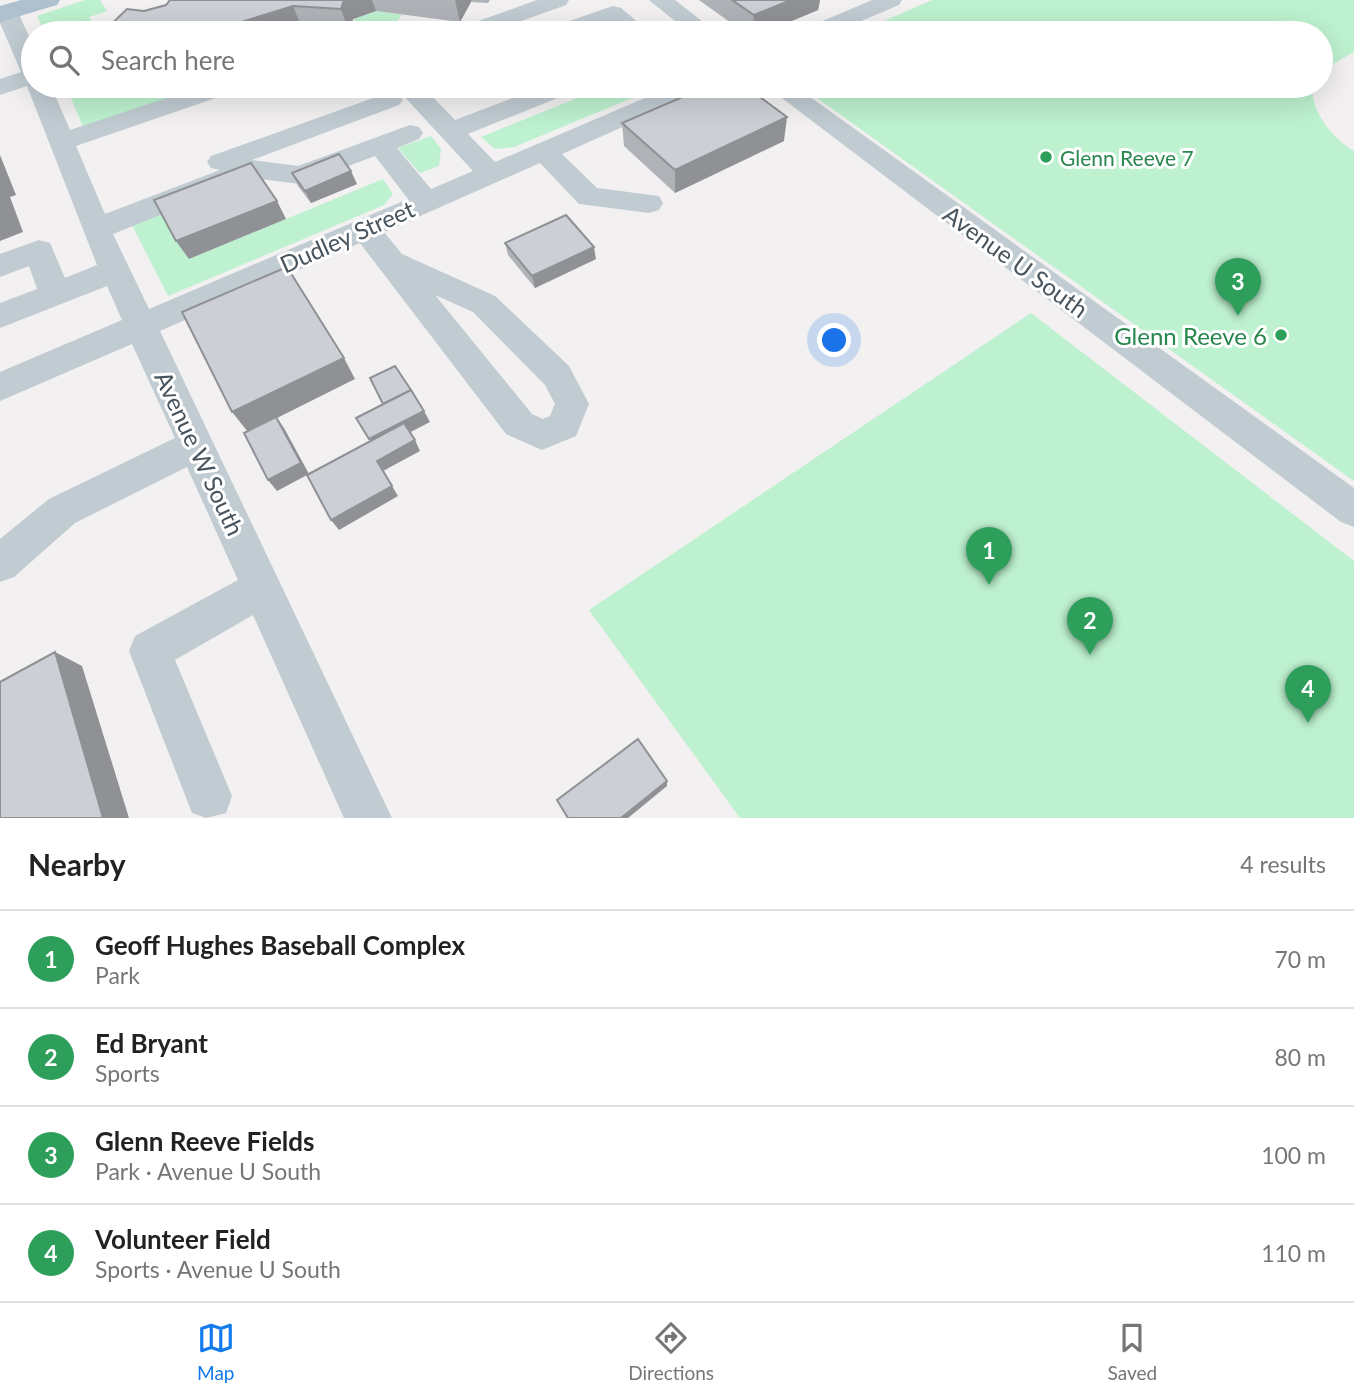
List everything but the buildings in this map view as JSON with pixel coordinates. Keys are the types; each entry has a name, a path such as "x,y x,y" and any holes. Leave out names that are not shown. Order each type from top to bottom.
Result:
{"main road":[{"path":"4,13 48,0"}],"street":[{"path":"500,21 558,0"},
{"path":"660,0 689,21"},
{"path":"829,21 842,11 891,0"},
{"path":"4,13 21,49"},
{"path":"591,21 613,13 623,21"},
{"path":"0,87 21,79"},
{"name":"Avenue W South","path":"44,98 93,220 368,818"},
{"path":"62,142 192,98"},
{"path":"93,220 387,98"},
{"path":"415,98 451,131 491,174"},
{"path":"451,131 535,98"},
{"name":"Dudley Street","path":"0,387 666,98"},
{"name":"Avenue U South","path":"795,98 1354,510"},
{"path":"93,220 250,169 300,175 410,133"},
{"path":"380,145 426,202"},
{"path":"543,151 589,197 649,203"},
{"path":"365,228 391,262 519,424 542,435 563,426 572,404 557,376 484,304 391,262"},
{"path":"0,266 39,251 55,294"},
{"path":"0,316 116,270"},
{"path":"0,564 62,510 197,445"},
{"path":"209,796 150,651 262,588"}],"green space":[{"path":"85,0 100,0 107,11 89,17 92,21 39,21 37,16"},
{"path":"932,0 1354,0 1354,52 1333,64 1333,21 884,21"},
{"path":"376,11 402,15 397,21 353,19"},
{"path":"71,98 174,98 83,127"},
{"path":"577,98 632,98 514,147 495,149 481,137"},
{"path":"817,98 1314,98 1324,123 1339,140 1354,151 1354,481"},
{"path":"431,136 441,149 439,166 420,173 398,148"},
{"path":"383,179 393,194 384,205 168,296 131,223 162,212 189,259"},
{"path":"1031,313 1354,561 1354,818 740,818 589,610"}],"place":[{"name":"Glenn Reeve 7","path":"1046,157"},
{"name":"Glenn Reeve Fields","path":"1238,316"},
{"name":"Glenn Reeve 6","path":"1281,335"},
{"name":"Geoff Hughes Baseball Complex","path":"989,585"},
{"name":"Ed Bryant","path":"1090,655"},
{"name":"Volunteer Field","path":"1308,723"}]}
